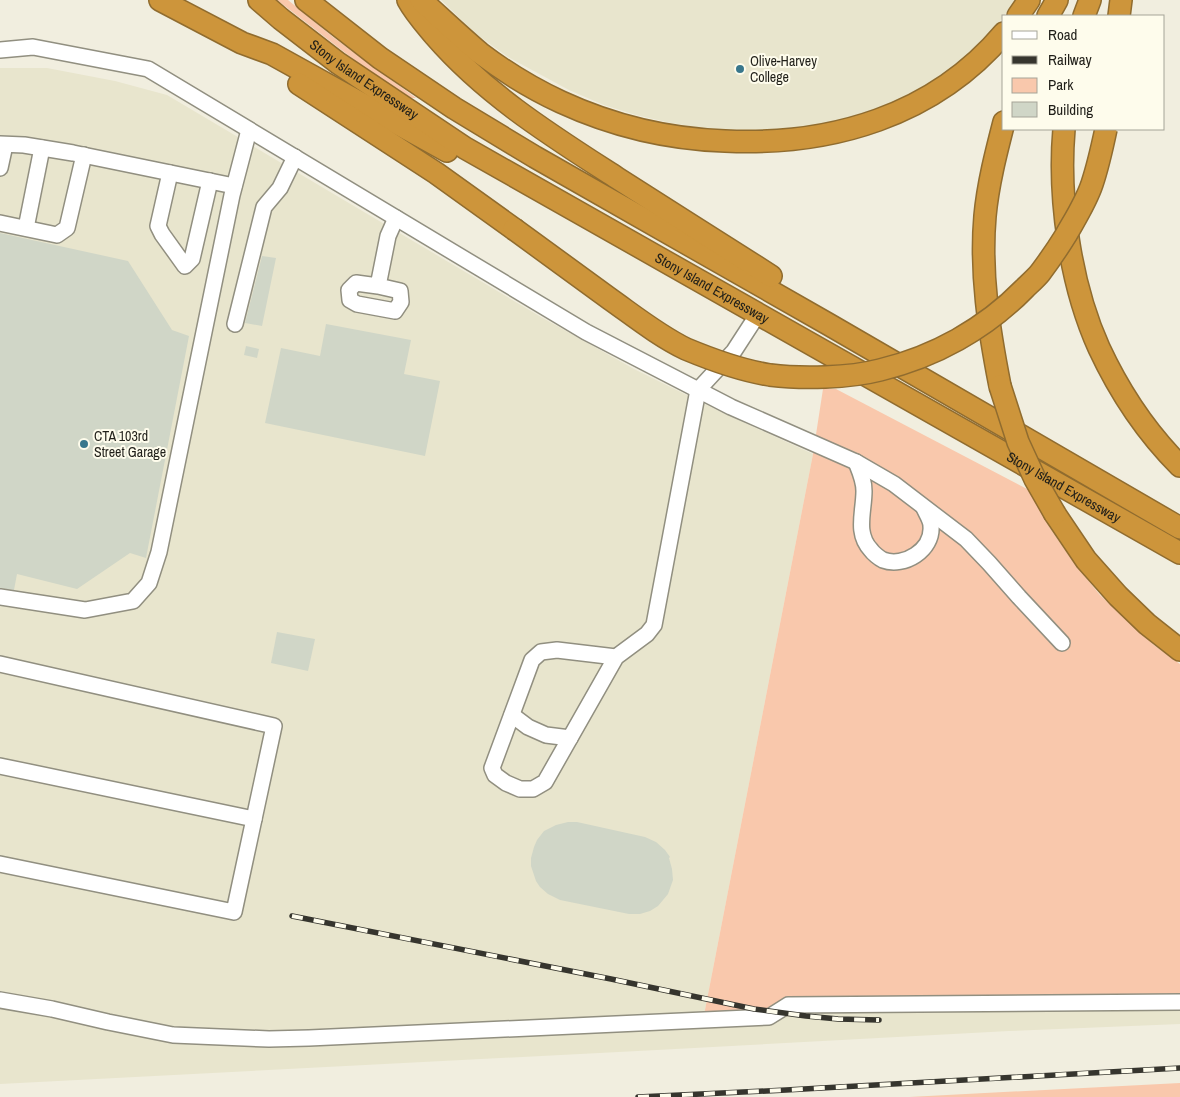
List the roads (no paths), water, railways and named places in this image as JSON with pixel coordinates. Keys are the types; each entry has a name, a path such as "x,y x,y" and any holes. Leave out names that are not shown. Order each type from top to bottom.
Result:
{"highway":[{"path":"160,0 242,43 272,54 568,218 620,236"},
{"name":"Stony Island Expressway","path":"259,0 338,63 465,148 1179,551"},
{"name":"Stony Island Expressway","path":"306,0 380,58 454,108 544,162 1180,528"},
{"path":"408,0 425,25 449,52 469,72 498,96 545,132 794,291 828,324"},
{"path":"421,0 481,53 510,74 560,102 591,115 628,127 685,138 718,141 788,141 818,137 880,120 907,108 937,91 968,68 1002,35"},
{"path":"1019,15 1029,0"},
{"path":"1049,15 1057,0"},
{"path":"1084,15 1090,0"},
{"path":"1119,15 1121,0"},
{"path":"242,43 269,64 436,174 661,335 686,348 734,366 769,374 808,377 846,376 879,371 915,359 951,343 974,330 1012,301 1039,274 1060,245 1077,216 1091,186 1100,159 1106,130"},
{"path":"1002,129 996,151 985,215 986,305 1000,386 1018,442 1035,479 1055,514 1086,560 1118,596 1147,624 1180,650"},
{"path":"1064,130 1064,206 1076,277 1087,316 1098,347 1112,375 1149,430 1180,466"}],"lane":[{"path":"0,50 33,47 148,70 586,332 731,407 856,462 894,484 966,539 1062,643"},
{"path":"0,597 85,610 133,601 149,583 159,552 234,186 249,130"},
{"path":"0,168 2,144 24,145 84,155 234,186"},
{"path":"26,228 42,148"},
{"path":"0,223 56,235 67,228 84,155"},
{"path":"235,324 264,207 280,188 295,157"},
{"path":"170,173 158,226 185,266 192,259 210,181"},
{"path":"378,286 388,236 396,218"},
{"path":"616,657 557,650 541,652 532,660 492,768 496,775 506,783 520,789 533,789 545,782 616,657 647,634 654,625 698,390 734,350 758,314"},
{"path":"856,462 863,478 864,490 861,523 863,538 870,550 882,560 898,562 911,558 924,548 930,539 931,525 923,506"},
{"path":"0,664 274,726 234,912 0,864"},
{"path":"512,715 528,727 546,735 570,738"},
{"path":"0,766 254,819"},
{"path":"0,1000 173,1035 268,1038 309,1038 770,1016 788,1005 1180,1002"}],"railway":[{"path":"292,916 754,1009 838,1019 879,1020"},
{"path":"638,1097 1180,1068"}],"place":[{"name":"Olive-Harvey College","path":"740,69"},
{"name":"CTA 103rd Street Garage","path":"84,444"}]}
